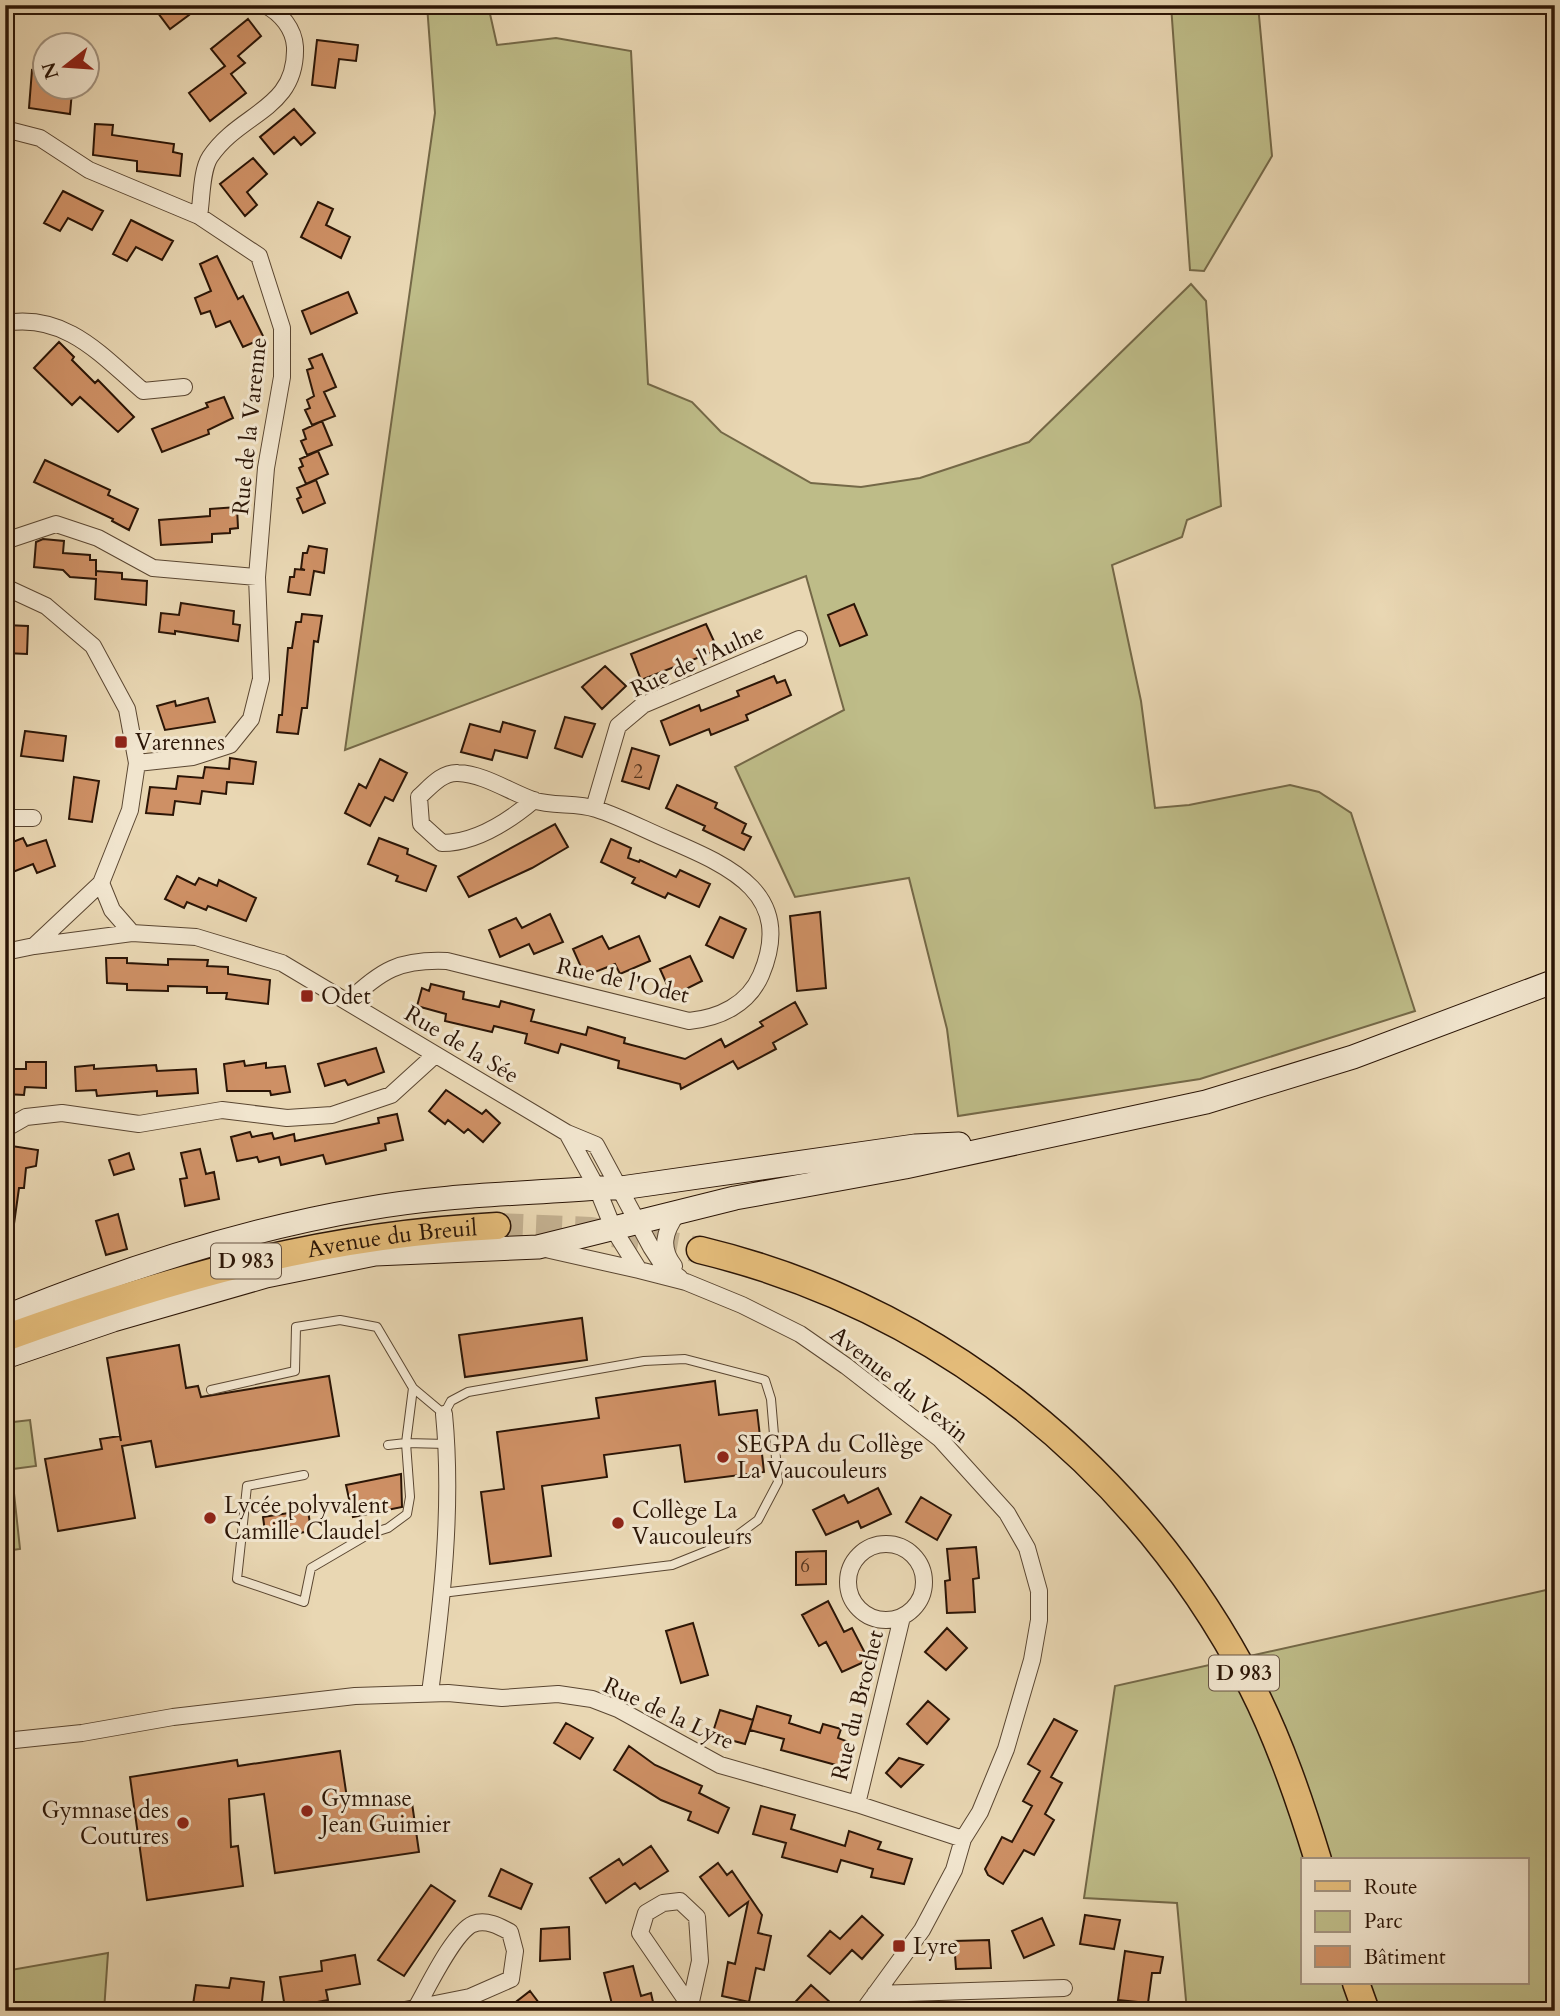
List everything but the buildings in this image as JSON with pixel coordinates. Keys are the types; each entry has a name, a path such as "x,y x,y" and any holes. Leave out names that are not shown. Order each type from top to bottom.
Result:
{"main road":[{"path":"5,1357 113,1320 253,1279 375,1254 538,1247 638,1225 735,1198 905,1167 1206,1102 1303,1074 1555,981"},
{"path":"5,1317 100,1281 252,1233 402,1203 621,1188 915,1146 1025,1140"},
{"name":"Avenue du Breuil","path":"5,1338 170,1282 266,1256 398,1233 497,1226"},
{"name":"D 983","path":"700,1250 822,1288 932,1342 1008,1395 1098,1473 1179,1569 1234,1653 1278,1744 1317,1858"},
{"path":"1356,1984 1366,2011"}],"street":[{"path":"199,216 209,159 240,125 283,94 295,67 294,35 277,11 265,5"},
{"name":"Rue de la Varenne","path":"5,129 40,138 89,170 199,216 259,256 282,328 282,377 266,468 257,577 261,679 251,719 230,745 193,757 137,763"},
{"path":"5,323 27,319 67,329 143,391 184,387"},
{"path":"5,541 55,524 98,538 153,568 257,577"},
{"path":"5,587 46,606 93,646 127,709 137,763 130,810 101,883 34,946"},
{"name":"Rue de l'Aulne","path":"594,808 618,726 643,705 799,639"},
{"name":"Rue de l'Odet","path":"348,1002 372,979 415,960 447,961 689,1021 712,1019 735,1007 758,982 770,952 771,923 756,891 717,860 594,808 534,800 518,791 458,773 439,778 419,797 421,824 442,844 463,843 519,812 534,800"},
{"path":"5,818 33,818"},
{"path":"101,883 112,910 132,933"},
{"name":"Rue de la Sée","path":"5,952 132,933 196,937 282,963 567,1133 596,1145 662,1264 686,1282"},
{"path":"5,1129 26,1117 62,1113 139,1124 222,1110 287,1118 332,1115 391,1095 435,1055"},
{"path":"567,1133 597,1188 614,1230 639,1270"},
{"path":"677,1214 668,1226 664,1240 667,1257 686,1282"},
{"name":"Avenue du Vexin","path":"538,1247 686,1282 742,1305 800,1334 940,1439 1007,1513 1027,1548 1039,1591 1039,1620 1032,1660 1006,1749 980,1812 962,1839 954,1870 922,1930 863,2011"},
{"path":"430,1693 442,1592 447,1444 444,1414"},
{"name":"Rue du Brochet","path":"857,1804 902,1617 913,1610 924,1589 921,1565 904,1548 893,1544 869,1547 851,1566 848,1579 855,1604 876,1619 902,1617"},
{"name":"Rue de la Lyre","path":"5,1741 82,1733 173,1717 355,1696 430,1693 502,1698 558,1694 592,1699 618,1709 720,1765 857,1804 962,1839"},
{"path":"680,1901 697,1917 700,1961 690,2009 640,1933 646,1913 663,1903 680,1901"},
{"path":"494,1923 510,1932 516,1951 511,1979 470,1997 408,2009 459,1936 473,1924 494,1923"},
{"path":"875,1994 1064,1988"}],"lane":[{"path":"211,1390 295,1371 296,1327 340,1320 377,1327 413,1388 444,1414 451,1401 468,1392 644,1361 685,1359 765,1380 771,1399 778,1482 758,1520 727,1543 672,1565 442,1592"},
{"path":"304,1475 247,1486 237,1579 304,1601 311,1568 369,1534 388,1528 407,1514 410,1497 406,1443 413,1388"},
{"path":"388,1445 447,1444"}],"green space":[{"path":"427,5 488,5 497,45 556,38 631,51 648,384 692,402 721,432 811,483 861,487 920,478 1029,442 1191,284 1206,301 1221,506 1187,520 1182,537 1112,565 1141,701 1155,808 1189,805 1290,785 1319,792 1351,813 1415,1011 1200,1079 958,1116 947,1029 909,878 795,897 735,767 844,710 806,576 345,750 435,113"},
{"path":"1171,5 1258,5 1272,156 1204,271 1190,270"},
{"path":"30,1420 36,1466 5,1470 5,1423"},
{"path":"5,1484 13,1484 20,1549 5,1551"},
{"path":"1555,1588 1555,2011 1187,2011 1177,1903 1084,1898 1115,1686"},
{"path":"108,1953 104,2011 5,2011 5,1971"}],"tunnel":[{"path":"497,1226 591,1230 700,1250"}],"place":[{"name":"Varennes","path":"121,742"},
{"name":"Odet","path":"307,996"},
{"name":"SEGPA du Collège La Vaucouleurs","path":"723,1457"},
{"name":"Lycée polyvalent Camille Claudel","path":"210,1518"},
{"name":"Collège La Vaucouleurs","path":"618,1523"},
{"name":"Gymnase Jean Guimier","path":"307,1811"},
{"name":"Gymnase des Coutures","path":"183,1823"},
{"name":"Lyre","path":"899,1946"}]}
